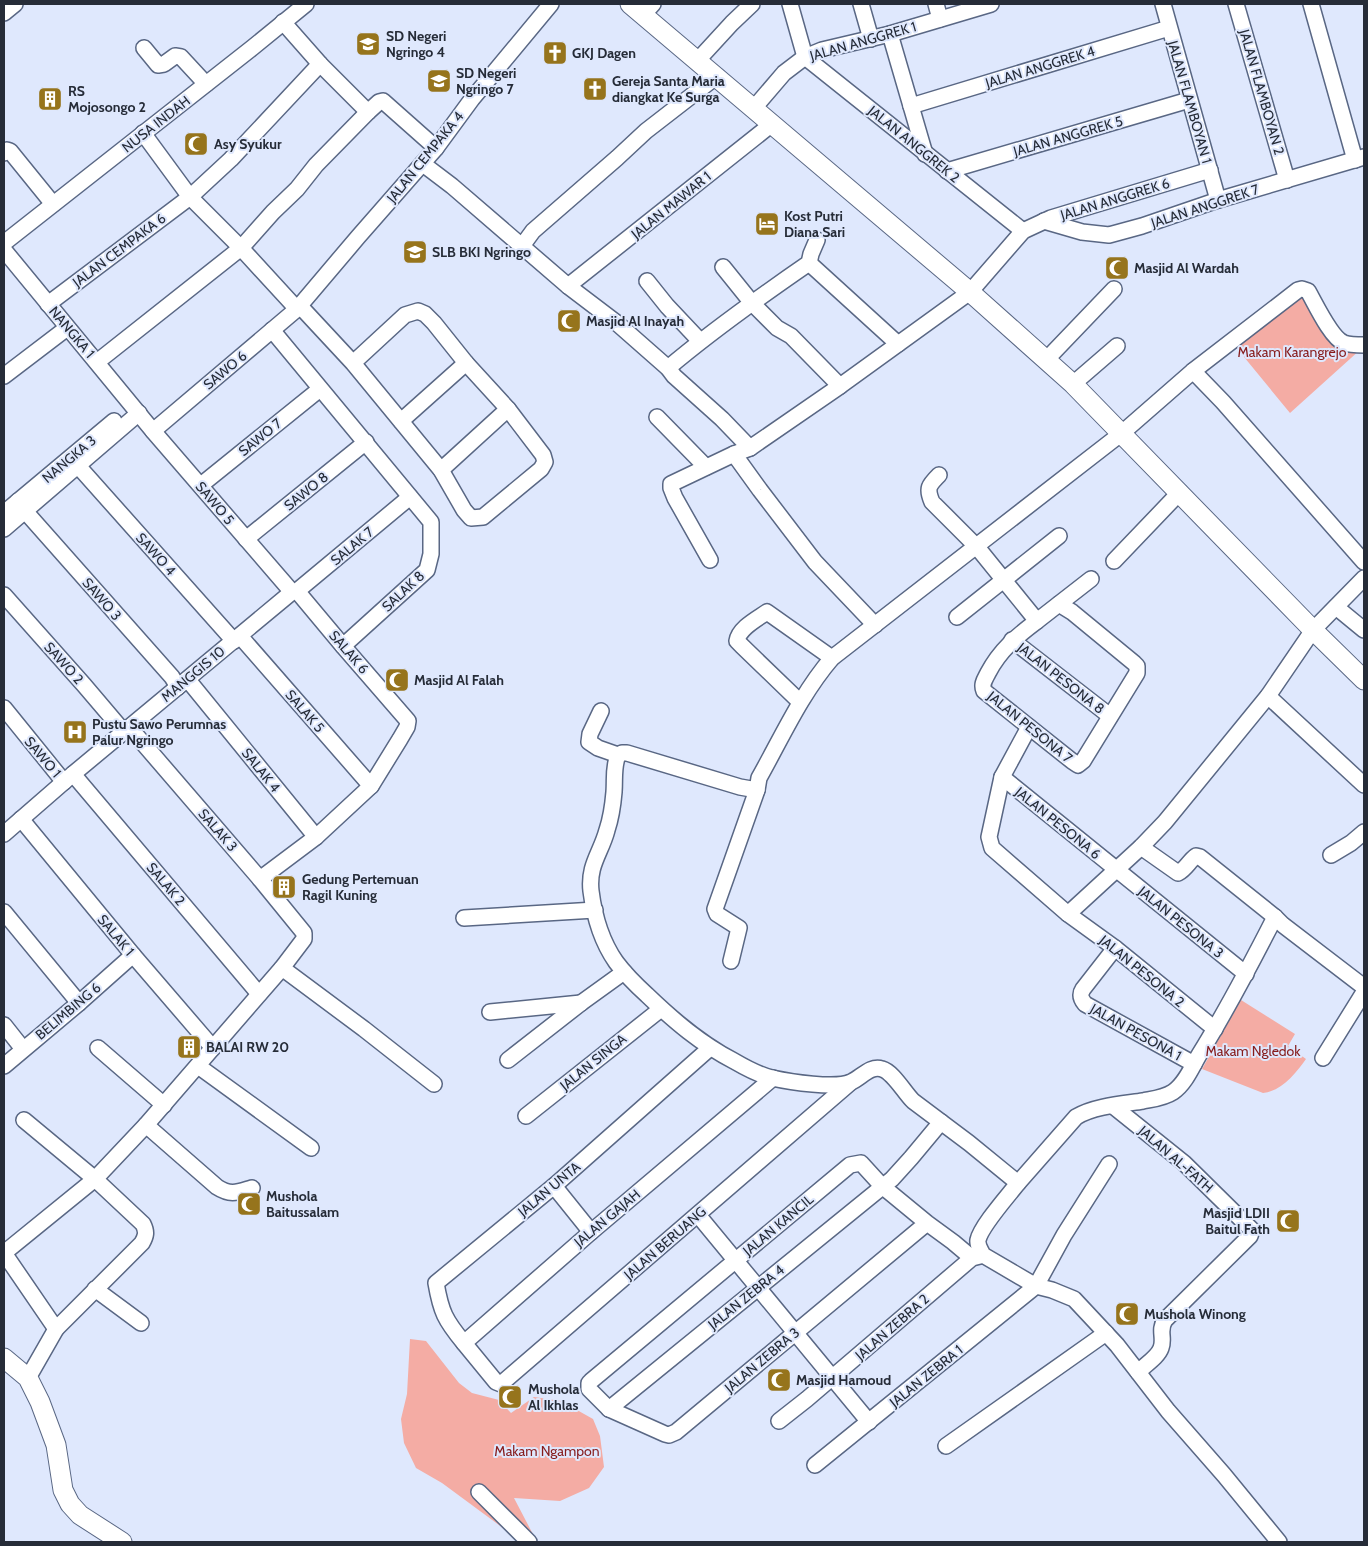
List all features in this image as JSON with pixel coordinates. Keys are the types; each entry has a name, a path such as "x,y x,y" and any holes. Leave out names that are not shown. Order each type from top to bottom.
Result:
{"street":[{"path":"4,13 15,4"},
{"name":"NUSA INDAH","path":"4,243 306,4"},
{"name":"JALAN CEMPAKA 4","path":"298,308 358,236 423,164 472,99 551,4"},
{"path":"698,60 752,4"},
{"path":"790,4 805,57"},
{"path":"861,4 870,39"},
{"path":"936,4 940,19"},
{"name":"JALAN ANGGREK 1","path":"754,108 784,73 805,57 822,50 890,34 991,4"},
{"name":"JALAN FLAMBOYAN 1","path":"1163,4 1218,200"},
{"name":"JALAN FLAMBOYAN 2","path":"1236,4 1287,180"},
{"path":"1311,4 1360,158"},
{"path":"642,7 698,60 970,292 1073,384 1364,680"},
{"path":"283,22 320,64 368,112"},
{"name":"JALAN ANGGREK 4","path":"911,106 1169,28"},
{"path":"890,34 925,154"},
{"path":"144,48 158,65 164,64 175,56 181,57 206,84"},
{"name":"JALAN ANGGREK 2","path":"805,57 1023,232"},
{"name":"JALAN CEMPAKA 6","path":"48,304 190,197 231,160 320,64"},
{"path":"522,246 533,231 646,131 717,76"},
{"name":"JALAN ANGGREK 5","path":"947,171 1189,100"},
{"path":"97,362 241,248 272,212 297,189 316,165 379,102 383,102 436,148"},
{"name":"JALAN MAWAR 1","path":"568,286 772,124"},
{"path":"142,133 190,197 353,363 441,470 464,510 471,518 483,517 541,469 545,462 542,455 508,409 425,314 418,311 405,315 353,363"},
{"path":"4,152 6,150 10,151 53,204"},
{"name":"JALAN ANGGREK 7","path":"1044,222 1082,232 1109,235 1360,158"},
{"path":"423,164 568,286 618,324 668,368 674,376 722,419 750,448"},
{"name":"JALAN ANGGREK 6","path":"1023,232 1051,218 1210,170"},
{"path":"710,560 670,488 671,484 750,448 840,386 970,292 1023,232"},
{"path":"668,368 752,302 809,263 817,240"},
{"name":"NANGKA 1","path":"4,250 136,410"},
{"path":"809,263 898,344"},
{"path":"723,267 777,328 791,336 840,386"},
{"path":"647,281 667,306 700,341"},
{"path":"1046,360 1114,289"},
{"path":"731,961 739,928 717,914 716,910 757,790 759,778 800,702 817,675 832,658 1122,433 1193,371 1298,290 1308,291 1327,324 1340,340 1364,346"},
{"name":"SAWO 6","path":"153,431 298,308"},
{"path":"4,376 67,328"},
{"name":"SALAK 8","path":"272,330 431,522 431,554 427,570 343,646"},
{"path":"1073,384 1117,346"},
{"path":"402,421 466,363"},
{"path":"1193,371 1223,402 1364,562"},
{"name":"SAWO 7","path":"201,485 320,389"},
{"path":"441,470 508,409"},
{"path":"4,529 22,506 136,410"},
{"name":"SAWO 5","path":"136,410 246,539 294,592"},
{"path":"656,417 706,467"},
{"name":"SAWO 8","path":"246,539 366,442"},
{"path":"734,454 815,562 875,626"},
{"name":"SAWO 4","path":"74,462 237,638"},
{"path":"939,475 929,486 929,496 932,502 977,546 1037,621"},
{"path":"1114,562 1180,492"},
{"name":"SALAK 7","path":"294,592 410,497"},
{"path":"4,513 22,506"},
{"name":"SAWO 3","path":"22,506 172,677 183,684"},
{"path":"957,617 1059,536"},
{"path":"1068,914 1141,847 1165,822 1268,696 1313,630 1364,578"},
{"path":"1012,640 1090,579"},
{"name":"MANGGIS 10","path":"4,834 68,778 294,592"},
{"name":"SALAK 6","path":"294,592 408,720 407,727 371,786"},
{"name":"SAWO 2","path":"4,595 127,730"},
{"path":"1059,604 1072,612 1137,666 1137,673 1110,716"},
{"path":"1336,606 1364,630"},
{"path":"800,702 737,641 739,634 767,612 832,658"},
{"name":"SALAK 5","path":"237,638 371,786"},
{"name":"JALAN PESONA 7","path":"1012,640 993,663 982,687 988,695 1072,761 1078,765 1083,761 1110,716"},
{"name":"JALAN PESONA 8","path":"1012,640 1110,716"},
{"name":"SALAK 4","path":"183,684 316,837"},
{"path":"1268,696 1364,785"},
{"name":"SAWO 1","path":"4,708 68,778"},
{"path":"601,711 590,734 589,742 591,745 618,755 622,753 627,754 740,787 757,790"},
{"path":"1002,777 1029,727"},
{"name":"SALAK 3","path":"127,730 260,879 304,933 304,939 301,944 282,968"},
{"path":"618,755 614,772 614,793 608,828 591,870 591,891 595,910 605,942 616,962 661,1009 681,1026 710,1048 746,1068 773,1078 817,1084 850,1083"},
{"name":"JALAN PESONA 2","path":"1002,777 989,837 992,848 1068,914 1115,948 1215,1030"},
{"name":"JALAN PESONA 6","path":"1002,777 1115,870"},
{"name":"SALAK 2","path":"68,778 260,994"},
{"path":"260,879 316,837 371,786"},
{"name":"SALAK 1","path":"21,820 213,1048"},
{"path":"1331,855 1351,843 1364,832"},
{"path":"1141,847 1178,873 1184,870 1193,858 1196,856 1200,857 1283,925 1364,987"},
{"name":"JALAN PESONA 3","path":"1115,870 1246,974"},
{"path":"464,918 595,910"},
{"path":"4,912 79,1003"},
{"path":"978,1256 978,1241 983,1228 1018,1183 1076,1117 1082,1113 1113,1106 1158,1099 1173,1092 1183,1081 1215,1030 1275,917"},
{"name":"JALAN PESONA 1","path":"1115,948 1083,988 1080,995 1082,1000 1193,1066"},
{"name":"BELIMBING 6","path":"4,1066 133,955"},
{"path":"56,1329 4,1253 95,1179 146,1125 282,968 434,1084"},
{"path":"508,1060 624,972"},
{"path":"1323,1058 1364,992"},
{"path":"490,1012 581,1003"},
{"name":"JALAN SINGA","path":"526,1116 661,1009"},
{"path":"4,1025 23,1049"},
{"path":"98,1048 164,1104"},
{"name":"JALAN UNTA","path":"464,1343 448,1324 440,1306 436,1283 554,1186 710,1048"},
{"path":"198,1066 311,1148"},
{"name":"JALAN BERUANG","path":"464,1343 496,1382 501,1384 850,1083 872,1069 882,1069 892,1076 913,1101 1018,1183"},
{"name":"JALAN GAJAH","path":"464,1343 591,1232 773,1078"},
{"name":"JALAN AL-FATH","path":"1113,1106 1184,1163 1252,1230 1250,1236 1165,1320 1161,1327 1162,1347 1138,1372"},
{"path":"24,1120 95,1179 143,1224 146,1236 142,1243 56,1329 28,1378"},
{"name":"JALAN ZEBRA 4","path":"609,1409 882,1186 902,1168 941,1122"},
{"path":"146,1125 217,1187 226,1192 235,1193 252,1188"},
{"name":"JALAN KANCIL","path":"589,1389 591,1381 850,1165 861,1163 882,1186 953,1242 1036,1286 1074,1299 1117,1345 1168,1410 1279,1542"},
{"path":"1036,1286 1064,1235 1109,1164"},
{"path":"554,1186 591,1232"},
{"path":"698,1215 869,1422"},
{"name":"JALAN ZEBRA 3","path":"589,1389 609,1409 669,1435 676,1432 927,1223"},
{"name":"JALAN ZEBRA 2","path":"779,1421 978,1256"},
{"name":"JALAN ZEBRA 1","path":"815,1465 1036,1286"},
{"path":"95,1289 140,1323"},
{"path":"946,1446 1106,1333"},
{"path":"4,1358 28,1378 40,1402 56,1445 63,1490 70,1504 80,1515 122,1542"},
{"path":"479,1492 529,1542"}],"green space":[{"name":"Makam Karangrejo","path":"1304,295 1329,335 1361,349 1290,413 1235,346"},
{"name":"Makam Ngledok","path":"1241,1000 1295,1034 1288,1046 1306,1059 1288,1080 1270,1092 1263,1093 1202,1069"},
{"name":"Makam Ngampon","path":"410,1339 426,1341 459,1383 472,1393 499,1400 511,1413 534,1397 561,1401 593,1419 600,1436 604,1467 589,1488 560,1501 514,1498 537,1542 522,1542 442,1483 416,1468 404,1443 401,1419 407,1394"}],"place":[{"name":"SD Negeri Ngringo 4","path":"368,44"},
{"name":"GKJ Dagen","path":"555,53"},
{"name":"SD Negeri Ngringo 7","path":"439,81"},
{"name":"Gereja Santa Maria diangkat Ke Surga","path":"595,89"},
{"name":"RS Mojosongo 2","path":"50,99"},
{"name":"Asy Syukur","path":"196,144"},
{"name":"Kost Putri Diana Sari","path":"767,224"},
{"name":"SLB BKI Ngringo","path":"415,252"},
{"name":"Masjid Al Wardah","path":"1117,268"},
{"name":"Masjid Al Inayah","path":"569,321"},
{"name":"Masjid Al Falah","path":"397,680"},
{"name":"Pustu Sawo Perumnas Palur Ngringo","path":"75,732"},
{"name":"Gedung Pertemuan Ragil Kuning","path":"284,887"},
{"name":"BALAI RW 20","path":"189,1047"},
{"name":"Mushola Baitussalam","path":"249,1204"},
{"name":"Masjid LDII Baitul Fath","path":"1288,1221"},
{"name":"Mushola Winong","path":"1127,1314"},
{"name":"Masjid Hamoud","path":"779,1380"},
{"name":"Mushola Al Ikhlas","path":"510,1397"}]}
